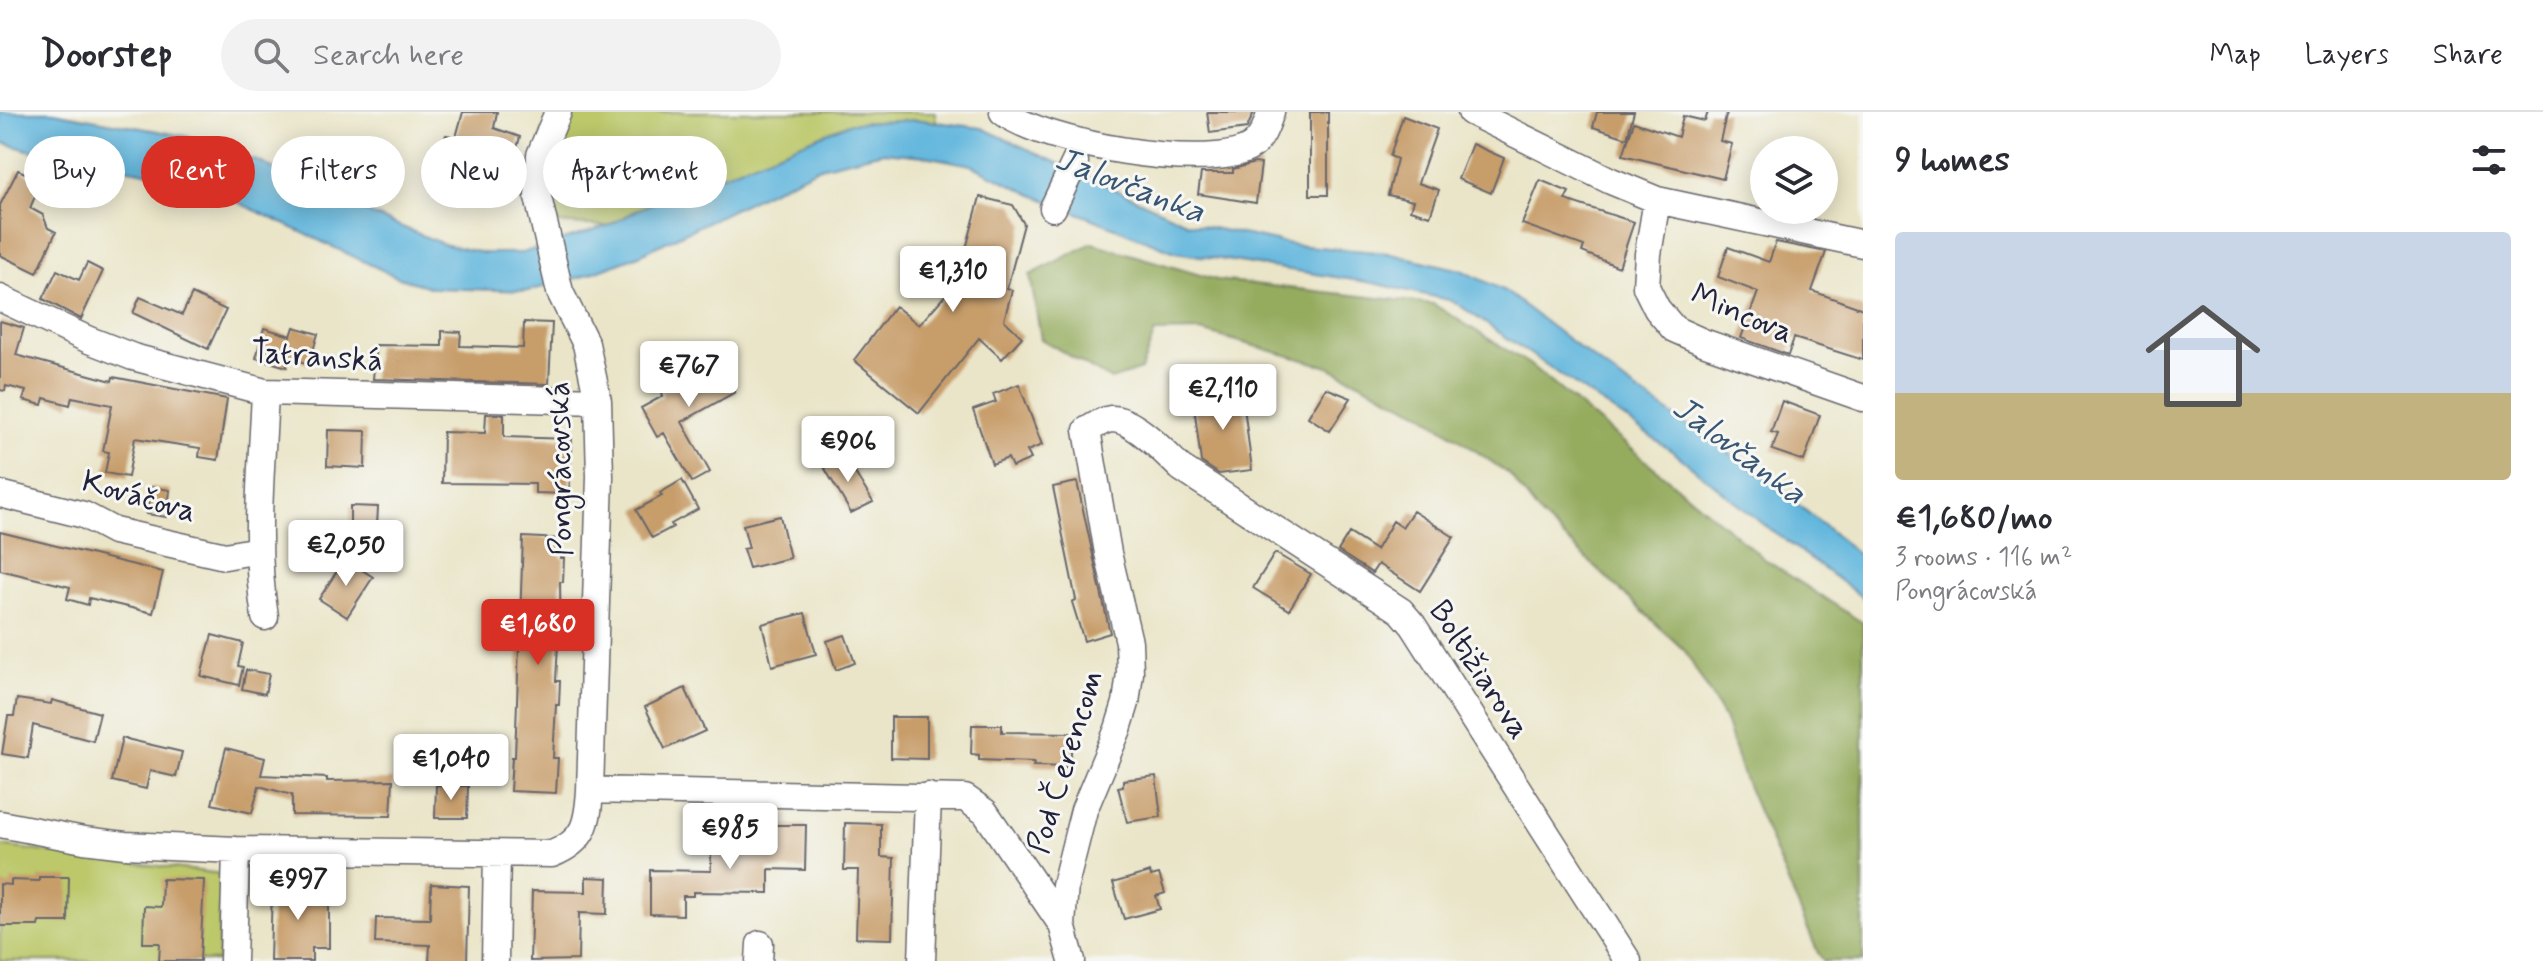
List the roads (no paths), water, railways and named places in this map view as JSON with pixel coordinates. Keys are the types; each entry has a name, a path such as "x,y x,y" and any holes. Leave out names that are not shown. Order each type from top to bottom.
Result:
{"street":[{"name":"Pongrácovská","path":"0,824 102,843 236,850 552,854 575,842 588,814 590,790 600,477 598,401 586,344 560,292 538,197 538,170 544,143 558,112"},
{"path":"1003,112 1035,129 1082,143 1123,151 1184,155 1217,155 1247,149 1265,130 1271,112"},
{"path":"1471,112 1611,181 1657,200 1863,244"},
{"path":"1053,208 1075,162"},
{"name":"Mincova","path":"1657,200 1646,287 1657,309 1674,329 1863,398"},
{"name":"Tatranská","path":"0,298 133,357 265,392 598,401"},
{"path":"265,392 259,550 265,617"},
{"name":"Boltižiarova","path":"1087,430 1108,419 1117,419 1134,427 1181,468 1401,611 1413,625 1628,961"},
{"name":"Pod Čerencom","path":"1062,925 1065,885 1084,810 1118,729 1130,673 1129,642 1108,553 1087,430"},
{"name":"Kováčova","path":"0,494 84,515 114,531 225,556 259,550"},
{"name":"Pod Čerencom","path":"590,790 965,798 985,812 1062,925 1072,961"},
{"path":"922,961 928,796"},
{"path":"233,961 236,850"},
{"path":"495,961 497,854"}],"water":[{"path":"0,112 53,112 185,136 141,136 141,171 125,168 125,136 24,136 24,149 0,142"},
{"path":"921,120 982,128 1188,223 1295,245 1388,253 1461,270 1505,291 1628,385 1765,477 1863,558 1863,598 1676,454 1453,301 1373,283 1175,252 1033,195 971,165 883,152 820,167 639,255 581,277 528,291 433,288 399,278 250,208 255,208 255,160 271,168 271,208 356,208 443,244 483,253 522,253 608,226 641,208 727,208 727,173 851,123"}],"water label":[{"name":"Jalovčanka","path":"1130,186"},
{"name":"Jalovčanka","path":"1739,451"}]}
